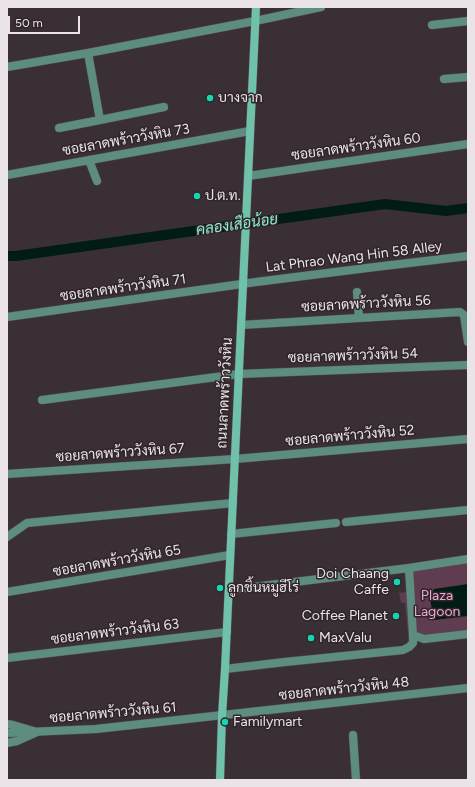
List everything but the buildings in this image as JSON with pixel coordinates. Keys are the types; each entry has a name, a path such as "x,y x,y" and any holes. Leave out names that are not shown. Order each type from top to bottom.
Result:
{"main road":[{"name":"ถนนลาดพร้าววังหิน","path":"220,780 256,7"}],"street":[{"path":"7,67 88,53 321,7"},
{"path":"432,25 468,21"},
{"path":"88,53 100,120"},
{"path":"444,79 468,77"},
{"path":"59,128 164,107"},
{"name":"ซอยลาดพร้าววังหิน 73","path":"7,175 250,131"},
{"name":"ซอยลาดพร้าววังหิน 60","path":"248,176 468,144"},
{"path":"89,160 97,181"},
{"name":"Lat Phrao Wang Hin 58 Alley","path":"243,284 468,256"},
{"name":"ซอยลาดพร้าววังหิน 71","path":"7,317 243,284"},
{"path":"357,292 359,318"},
{"name":"ซอยลาดพร้าววังหิน 56","path":"241,325 460,312 464,315 468,332 468,342"},
{"name":"ซอยลาดพร้าววังหิน 54","path":"42,400 239,374 468,365"},
{"name":"ซอยลาดพร้าววังหิน 52","path":"235,459 468,439"},
{"name":"ซอยลาดพร้าววังหิน 67","path":"7,474 235,459"},
{"path":"7,538 27,523 233,503"},
{"path":"346,522 468,510"},
{"path":"231,534 336,523"},
{"name":"ซอยลาดพร้าววังหิน 65","path":"7,592 230,555"},
{"path":"229,590 409,568 468,559"},
{"path":"225,669 403,650 409,647 412,643 414,635 409,568"},
{"name":"ซอยลาดพร้าววังหิน 63","path":"7,658 227,632"},
{"path":"414,635 424,639 468,634"},
{"name":"ซอยลาดพร้าววังหิน 48","path":"222,716 468,688"},
{"name":"ซอยลาดพร้าววังหิน 61","path":"7,733 96,729 222,716"},
{"path":"7,724 14,724 37,732"},
{"path":"7,743 17,741 37,732"},
{"path":"353,735 356,780"}],"green space":[{"name":"Plaza Lagoon","path":"468,561 468,634 420,638 409,642 405,603 401,603 399,593 406,592 410,576 404,571"}],"shaded area":[{"path":"468,584 468,616 434,620 430,599 434,589"}],"waterway":[{"name":"คลองเสือน้อย","path":"7,256 16,256 385,204 446,211 468,208"}],"place":[{"name":"บางจาก","path":"210,98"},
{"name":"ป.ต.ท.","path":"197,196"},
{"name":"Doi Chaang Caffe","path":"397,582"},
{"name":"ลูกชิ้นหมูฮีโร่","path":"220,588"},
{"name":"Coffee Planet","path":"396,616"},
{"name":"MaxValu","path":"311,638"},
{"name":"Familymart","path":"225,722"}]}
